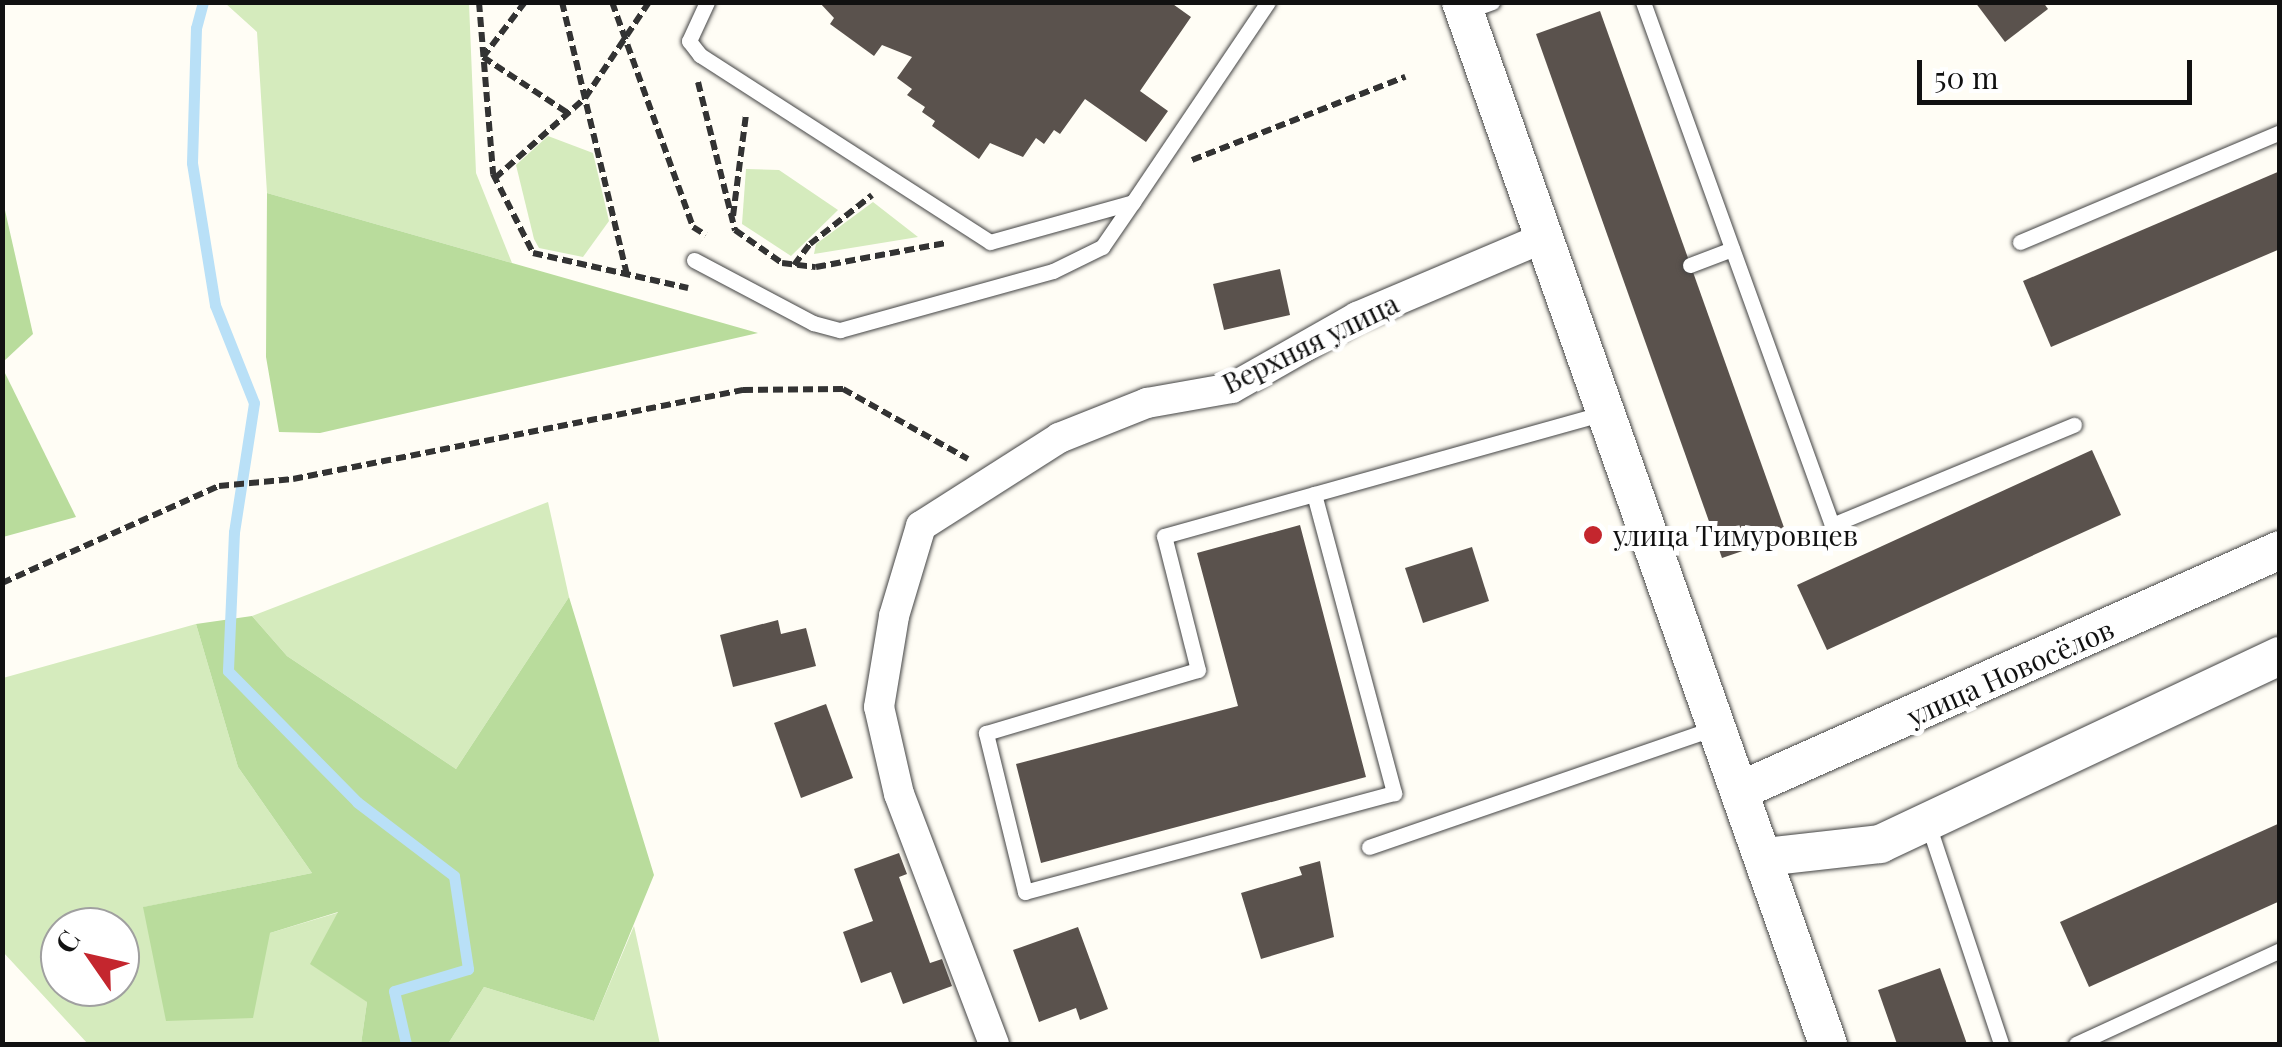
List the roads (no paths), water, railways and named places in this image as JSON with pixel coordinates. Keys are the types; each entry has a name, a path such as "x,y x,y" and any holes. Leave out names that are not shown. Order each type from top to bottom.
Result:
{"street":[{"path":"1473,6 1543,238 1720,726 1828,1044"},
{"name":"Верхняя улица","path":"994,1044 899,794 879,707 894,616 921,526 1060,438 1148,403 1232,388 1357,317 1543,238"},
{"name":"улица Новосёлов","path":"1739,791 2280,550"},
{"path":"1765,856 1880,844 2280,656"}],"lane":[{"path":"707,2 689,41 700,54 976,238 1007,241 1133,202"},
{"path":"694,260 840,330 1054,271 1102,246 1268,2"},
{"path":"1643,2 1832,525 2074,424"},
{"path":"2020,242 2280,132"},
{"path":"1690,265 1732,249"},
{"path":"1314,494 1394,792 1025,892 986,733 1198,670 1164,536 1314,494 1608,412"},
{"path":"1369,847 1720,726"},
{"path":"1927,820 2000,1044"},
{"path":"2076,1044 2280,950"}],"waterway":[{"path":"203,2 196,28 192,163 215,305 254,403 234,532 228,671 357,802 454,876 468,969 394,991 406,1044"}],"place":[{"name":"улица Тимуровцев","path":"1593,535"}]}
